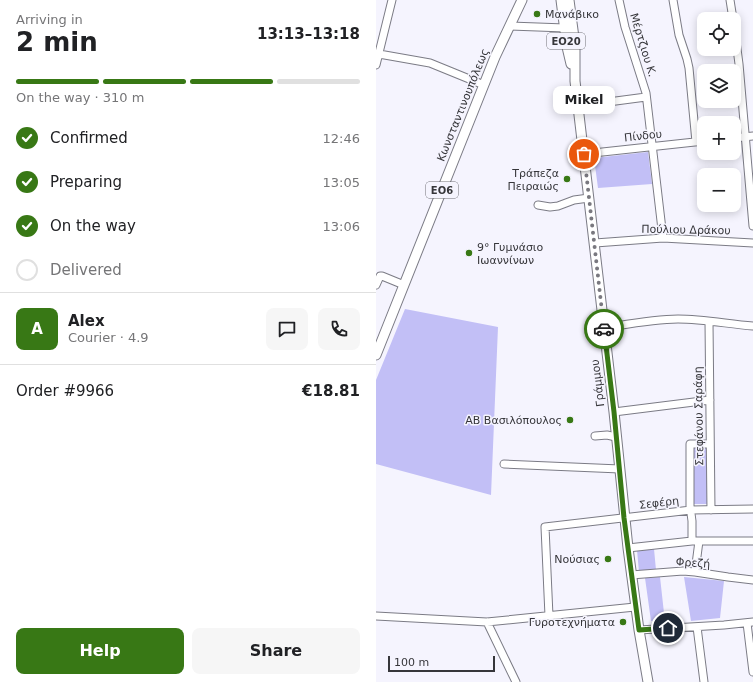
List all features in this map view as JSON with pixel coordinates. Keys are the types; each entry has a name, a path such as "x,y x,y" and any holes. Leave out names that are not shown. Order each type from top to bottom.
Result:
{"main road":[{"name":"Κωνσταντινουπόλεως","path":"376,355 484,85 522,0"},
{"name":"Γράμμου","path":"561,0 567,48 575,81 614,412 624,518 635,607 648,682"},
{"name":"Γράμμου","path":"569,0 575,46 575,81"}],"street":[{"path":"376,65 392,0"},
{"name":"Μέρτζιου Κ.","path":"619,0 625,27 646,97 664,238"},
{"path":"673,0 680,35 689,68 697,121"},
{"path":"730,0 732,12"},
{"path":"510,26 565,28"},
{"path":"379,54 430,63 484,85"},
{"path":"738,56 753,226"},
{"path":"578,106 646,97"},
{"path":"741,137 753,136"},
{"name":"Πίνδου","path":"584,154 697,141"},
{"path":"538,205 558,206 574,200 589,198"},
{"name":"Πούλιου Δράκου","path":"595,243 664,238 753,243"},
{"path":"376,285 379,277 382,276 404,285"},
{"path":"604,328 660,320 680,319 753,326"},
{"name":"Στεφάνου Σαράφη","path":"709,322 711,510"},
{"path":"614,412 710,400"},
{"path":"595,436 607,435 616,437"},
{"path":"695,572 696,541 691,510 690,444 710,444"},
{"path":"504,464 620,469"},
{"name":"Σεφέρη","path":"549,616 545,526 691,510 753,509"},
{"path":"628,548 696,541 753,540"},
{"name":"Φρεζή","path":"631,575 683,571 728,578 753,580"},
{"path":"376,616 487,622 635,607"},
{"path":"487,622 516,682"},
{"path":"639,630 750,622 753,672"},
{"path":"697,627 704,682"}],"shaded area":[{"path":"648,152 652,184 598,188 594,158"},
{"path":"405,309 498,327 491,495 376,464 376,380"},
{"path":"691,448 707,448 707,504 692,504"},
{"path":"654,549 656,570 639,572 637,550"},
{"path":"660,577 665,622 651,621 645,578"},
{"path":"684,577 724,581 720,618 691,621"}],"way so far":[{"path":"584,154 604,329"}],"place":[{"name":"Μανάβικο","path":"537,14"},
{"name":"Mikel","path":"584,154"},
{"name":"Τράπεζα Πειραιώς","path":"567,179"},
{"name":"9° Γυμνάσιο Ιωαννίνων","path":"469,253"},
{"name":"ΑΒ Βασιλόπουλος","path":"570,420"},
{"name":"Νούσιας","path":"608,559"},
{"name":"Γυροτεχνήματα","path":"623,622"}],"route":[{"path":"604,329 614,412 624,518 639,630 668,628"}]}
